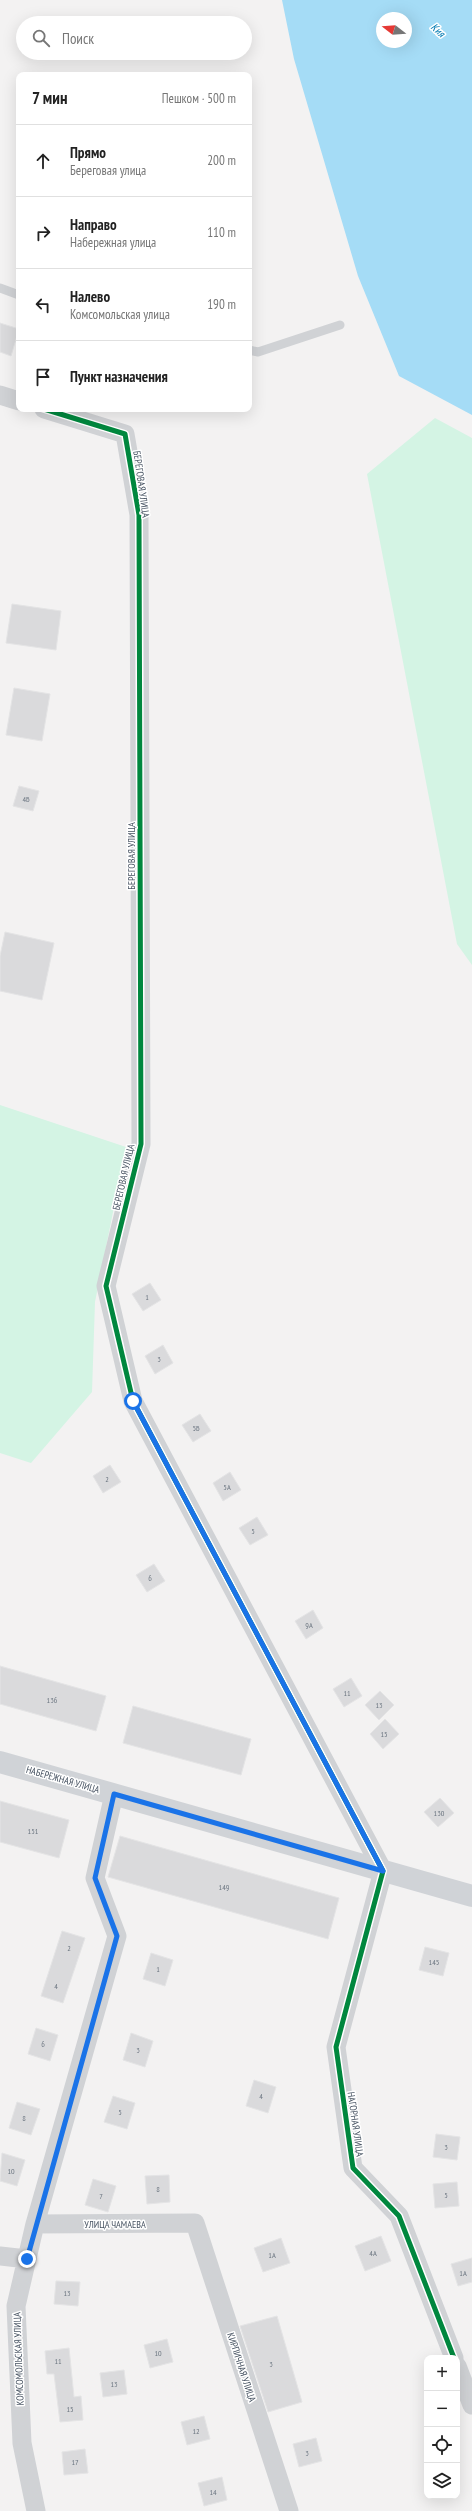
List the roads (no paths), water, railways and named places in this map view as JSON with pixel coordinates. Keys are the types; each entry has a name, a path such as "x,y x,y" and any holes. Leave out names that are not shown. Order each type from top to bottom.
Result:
{"street":[{"path":"0,395 16,400"},
{"name":"БЕРЕГОВАЯ УЛИЦА","path":"54,412 125,434 139,515 141,1144 106,1286 133,1401 383,1871"},
{"name":"НАБЕРЕЖНАЯ УЛИЦА","path":"0,1762 472,1896"},
{"name":"КОМСОМОЛЬСКАЯ УЛИЦА","path":"36,2511 22,2443 16,2306 35,2224 117,1936 95,1878 114,1794"},
{"name":"НАГОРНАЯ УЛИЦА","path":"383,1871 336,2047 353,2168 399,2216 453,2355"},
{"name":"УЛИЦА ЧАМАЕВА","path":"35,2224 195,2223"},
{"name":"КИРПИЧНАЯ УЛИЦА","path":"195,2223 289,2511"},
{"path":"0,2256 27,2259"},
{"path":"460,2374 472,2405"}],"lane":[{"path":"0,288 16,294"},
{"path":"252,351 258,352 340,325"}],"water":[{"name":"Кия","path":"282,0 472,0 472,415 399,376 358,276 294,59"}]}
